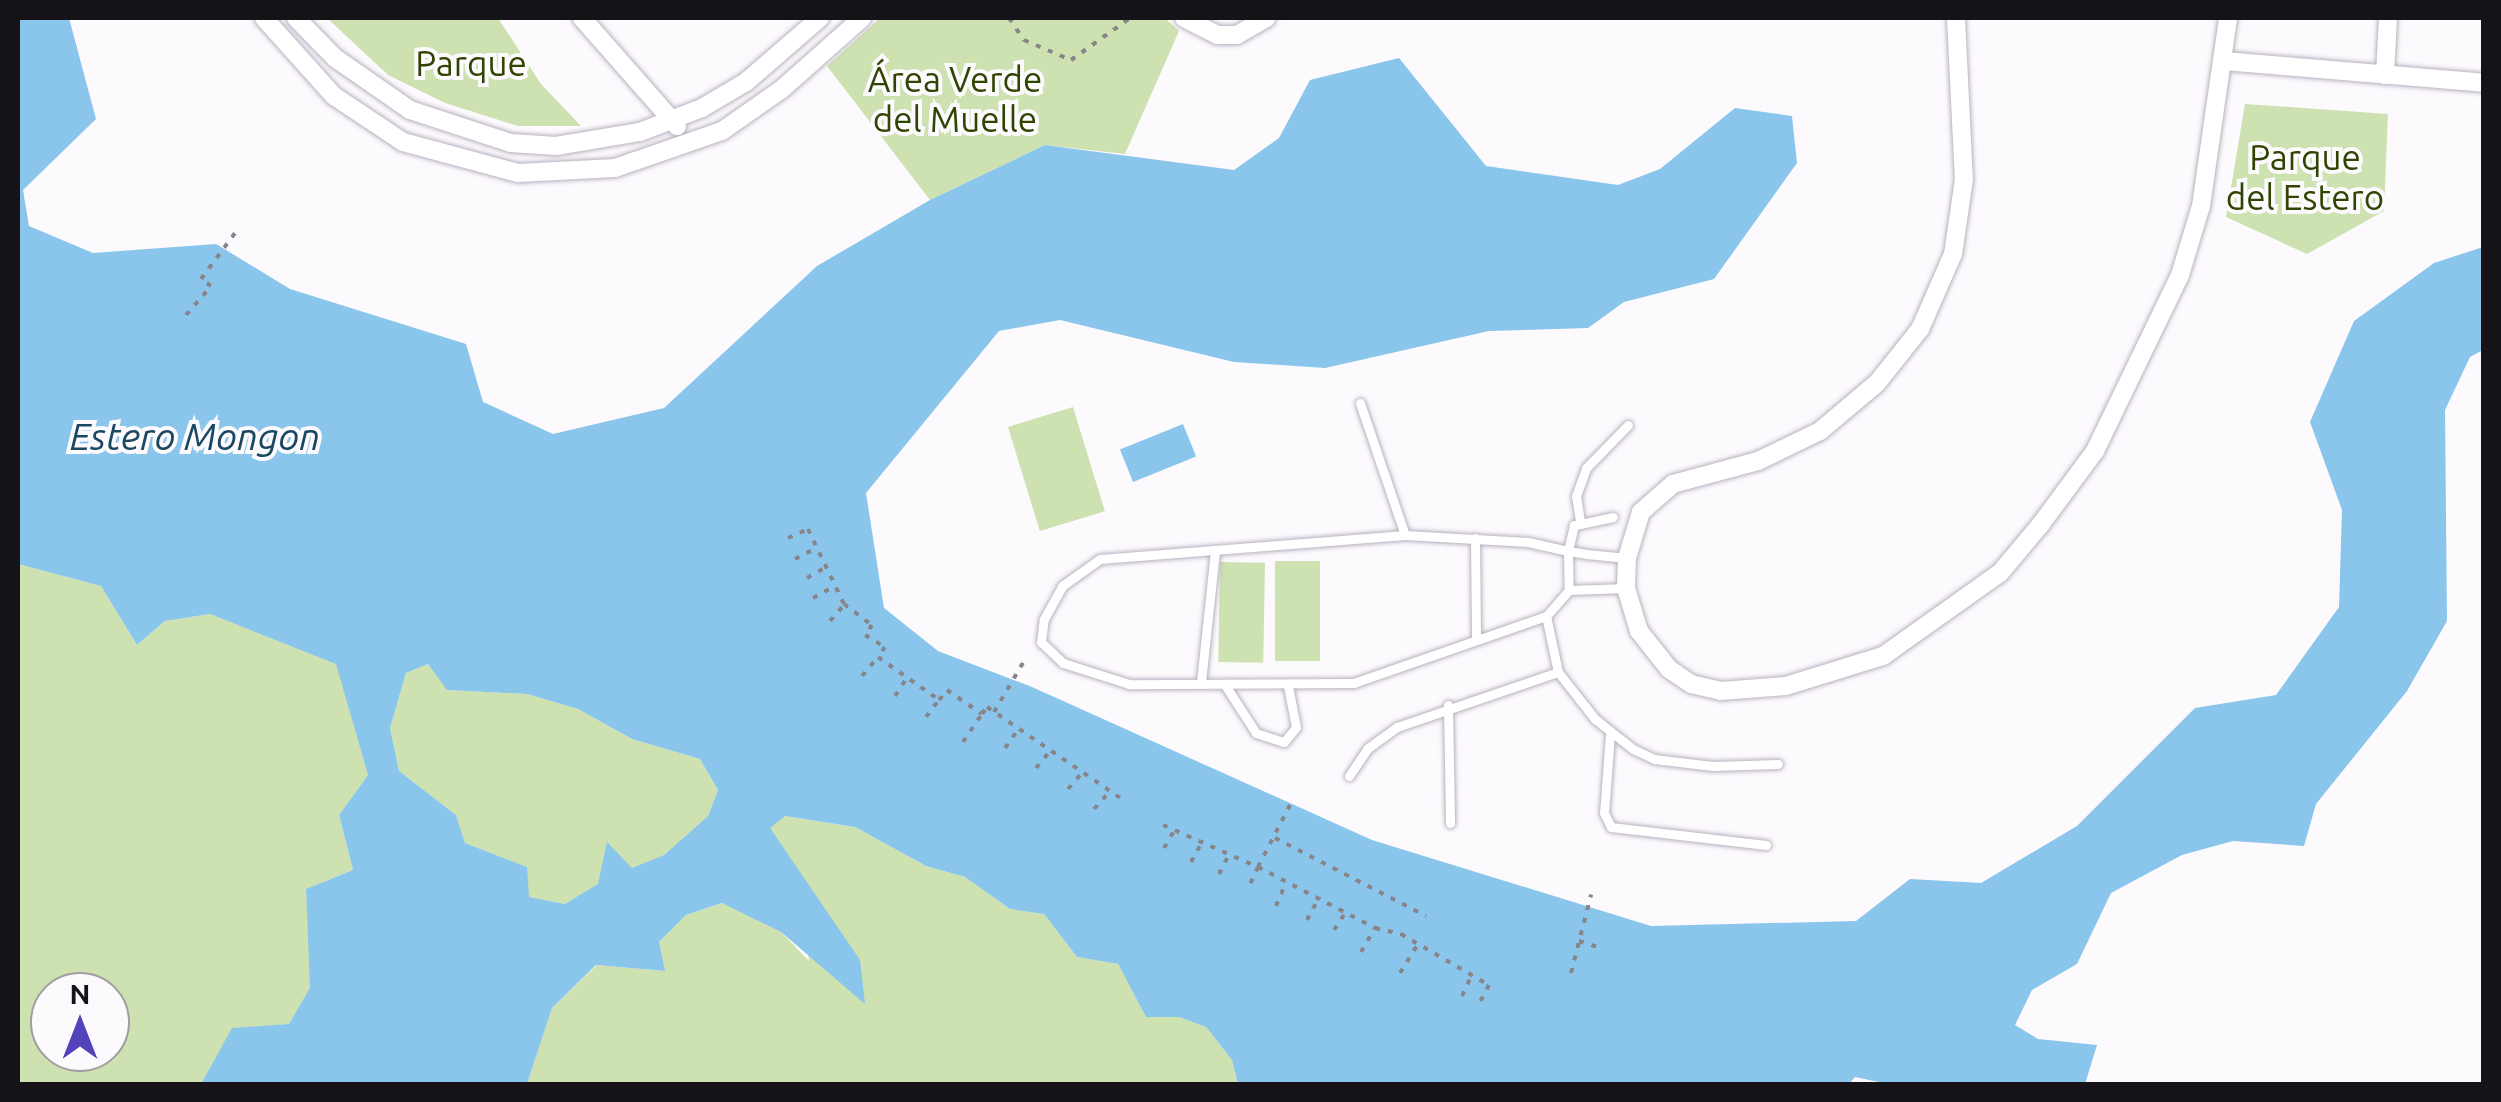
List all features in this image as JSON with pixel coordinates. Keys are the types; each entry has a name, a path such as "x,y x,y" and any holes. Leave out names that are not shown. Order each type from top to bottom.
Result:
{"street":[{"path":"264,18 334,96 403,142 456,162 518,173 615,168 691,142 745,117 862,18"},
{"path":"296,18 379,92 442,124 511,143 556,146 673,120 746,82 808,21 828,49"},
{"path":"582,18 691,142"},
{"path":"1184,18 1218,35 1236,34 1267,18"},
{"path":"1956,18 1964,179 1953,254 1920,329 1876,383 1820,431 1758,461 1657,494 1641,512 1626,558 1626,588 1639,630 1669,670 1691,684 1752,690 1824,677 1883,656 2000,573 2095,450 2153,341 2201,206 2228,18"},
{"path":"2385,74 2388,18"},
{"path":"2224,61 2484,83"}],"lane":[{"path":"1360,403 1405,535"},
{"path":"1580,521 1576,496 1586,468 1628,425"},
{"path":"1570,590 1570,533 1580,521 1613,518"},
{"path":"1626,558 1475,538 1405,535 1215,550 1084,566 1062,586 1041,631 1048,654 1080,671 1129,684 1354,683 1476,636 1546,616 1570,590 1626,588"},
{"path":"1475,538 1476,636"},
{"path":"1201,682 1215,550"},
{"path":"1546,616 1558,672 1610,734 1654,759 1778,764"},
{"path":"1349,776 1368,748 1448,704 1558,672"},
{"path":"1225,684 1256,733 1284,742 1296,727 1288,686"},
{"path":"1448,704 1450,823"},
{"path":"1610,734 1604,814 1611,827 1766,845"}],"path":[{"path":"1009,18 1024,40 1071,60 1130,18"},
{"path":"186,315 211,286 202,279 238,230"},
{"path":"788,538 808,530 844,604 872,625 865,634 884,647 862,676"},
{"path":"795,559 817,548"},
{"path":"807,578 826,567"},
{"path":"814,598 835,586"},
{"path":"830,621 844,604"},
{"path":"878,657 939,700"},
{"path":"994,712 1024,660"},
{"path":"895,696 907,678"},
{"path":"926,717 946,690 982,714"},
{"path":"963,742 986,707 1125,801"},
{"path":"1004,748 1020,728"},
{"path":"1036,768 1051,750"},
{"path":"1068,789 1083,772"},
{"path":"1094,809 1110,791"},
{"path":"1248,888 1290,804"},
{"path":"1163,825 1319,896 1375,928 1384,932 1387,927 1472,975 1488,985 1477,1008"},
{"path":"1164,848 1175,830"},
{"path":"1274,838 1426,916"},
{"path":"1191,862 1202,842"},
{"path":"1218,874 1228,854"},
{"path":"1276,906 1287,881"},
{"path":"1571,972 1591,895"},
{"path":"1307,920 1319,896"},
{"path":"1334,930 1346,912"},
{"path":"1361,952 1375,928"},
{"path":"1579,942 1598,947"},
{"path":"1400,972 1418,944"},
{"path":"1462,996 1472,975"}],"green space":[{"name":"Parque","path":"327,18 498,18 541,84 581,126 518,126 445,103 388,75"},
{"name":"Área Verde del Muelle","path":"880,18 1165,18 1179,31 1125,154 1045,145 930,200 827,66"},
{"name":"Parque del Estero","path":"2245,104 2388,114 2384,211 2307,254 2226,217"},
{"path":"1073,407 1105,511 1040,531 1008,427"},
{"path":"1275,561 1320,561 1320,661 1275,661"},
{"path":"1220,562 1265,563 1263,663 1218,662"},
{"path":"18,564 101,586 137,645 165,621 210,614 337,664 368,775 339,815 353,870 306,889 311,988 289,1024 232,1029 201,1084 18,1084"},
{"path":"428,664 448,690 527,694 578,709 632,739 700,759 718,790 708,816 664,855 565,904 528,897 526,867 465,843 456,815 399,771 390,728 406,673"},
{"path":"785,816 855,827 926,866 965,877 1010,909 1044,914 1077,957 1118,964 1146,1017 1179,1017 1206,1027 1232,1060 1238,1084 527,1084 552,1008 597,965 664,971 659,942 686,915 723,903 781,932 809,961 797,874 769,827"}],"water":[{"name":"Estero Mongon","path":"18,18 69,18 96,119 23,190 29,226 93,253 216,244 290,289 466,344 483,402 553,434 664,408 817,266 930,200 1045,145 1234,170 1279,138 1310,80 1399,58 1486,166 1618,185 1660,169 1735,108 1792,116 1797,163 1714,279 1624,302 1588,328 1489,331 1325,368 1234,362 1060,320 999,331 866,493 884,608 938,651 1032,687 1372,840 1651,926 1856,921 1910,879 1981,883 2077,826 2195,708 2276,695 2339,607 2342,510 2310,422 2354,321 2434,263 2483,247 2483,350 2470,357 2445,410 2447,621 2407,691 2316,804 2304,846 2233,841 2182,855 2111,893 2077,964 2032,990 2015,1025 2038,1039 2097,1045 2085,1084 1888,1084 1855,1077 1849,1084 1238,1084 1232,1060 1206,1027 1179,1017 1146,1017 1118,964 1077,957 1044,914 1010,909 965,877 926,866 855,827 785,816 770,828 860,960 865,1004 781,932 722,903 686,915 659,942 665,971 596,965 552,1008 527,1084 201,1084 232,1028 289,1024 310,988 306,889 353,870 339,815 368,775 336,664 210,614 165,621 137,645 101,586 18,564","holes":["428,664 447,690 527,694 578,709 632,739 700,759 718,790 708,816 664,855 632,868 607,842 598,884 565,904 529,897 527,867 465,843 456,815 399,771 390,728 406,673"]},
{"path":"1183,424 1196,456 1133,482 1120,449"}]}
